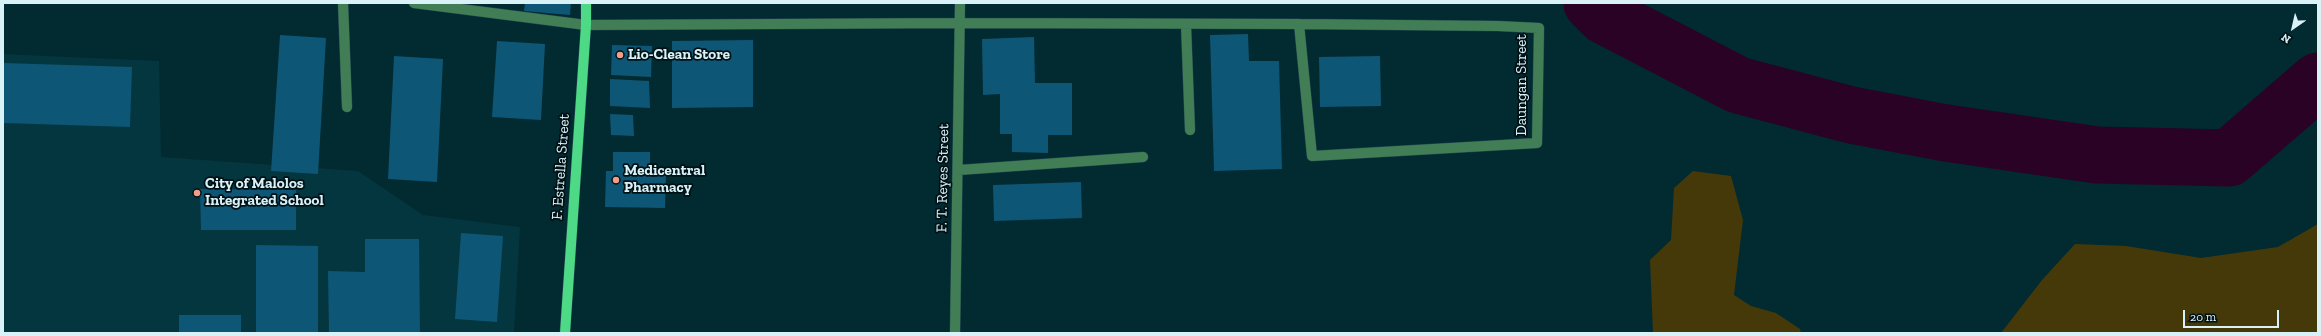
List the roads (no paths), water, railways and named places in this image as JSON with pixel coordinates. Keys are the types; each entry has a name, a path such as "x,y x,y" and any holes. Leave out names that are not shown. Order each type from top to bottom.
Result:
{"main road":[{"name":"F. Estrella Street","path":"565,333 586,25 586,3"}],"street":[{"path":"343,3 347,107"},
{"name":"Daungan Street","path":"414,3 586,25 961,23 1186,25 1299,24 1539,28 1537,143 1312,156 1299,24"},
{"name":"F. T. Reyes Street","path":"955,333 961,23 960,3"},
{"path":"1186,25 1190,130"},
{"path":"958,170 1144,157"}],"waterway":[{"path":"1592,3 1605,16 1738,85 1851,115 1946,133 2097,155 2229,158 2318,81"}],"place":[{"name":"Lio-Clean Store","path":"620,55"},
{"name":"Medicentral Pharmacy","path":"616,180"},
{"name":"City of Malolos Integrated School","path":"197,193"}]}
